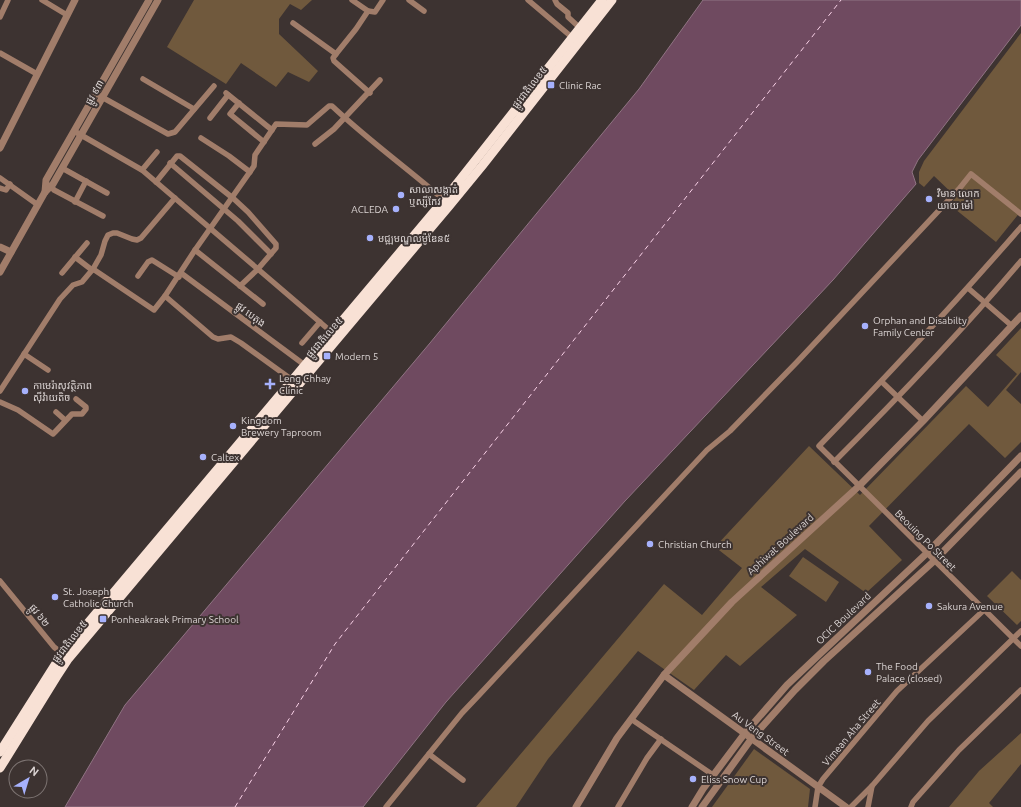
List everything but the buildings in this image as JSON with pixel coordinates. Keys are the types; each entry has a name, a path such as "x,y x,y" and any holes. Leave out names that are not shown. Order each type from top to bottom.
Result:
{"highway":[{"name":"ផ្លូវជាតិលេខ៥","path":"0,752 65,656 295,382 477,171 575,40 580,28 602,0"},
{"name":"ផ្លូវជាតិលេខ៥","path":"335,335 575,40 612,0"},
{"name":"ផ្លូវជាតិលេខ៥","path":"0,768 57,676 65,656"}],"street":[{"path":"0,17 8,0"},
{"path":"42,0 68,15"},
{"path":"0,148 75,0"},
{"name":"ផ្លូវ ៩៣","path":"0,272 48,189 62,168 78,133 149,0"},
{"name":"ផ្លូវ ៩៣","path":"99,95 158,0"},
{"path":"352,0 368,11 375,12 383,0"},
{"path":"409,0 424,11"},
{"path":"528,0 575,40"},
{"path":"555,0 568,13 569,19 580,28"},
{"path":"368,11 356,30 333,58 370,93"},
{"path":"293,23 336,54"},
{"path":"0,53 37,74"},
{"path":"144,79 194,109"},
{"path":"315,144 334,129 370,93 380,80"},
{"path":"99,95 168,134 175,132 214,86"},
{"path":"210,118 227,94 272,130"},
{"path":"239,103 230,114 264,142"},
{"path":"75,257 154,310 180,275 195,250 250,172 255,164 255,155 277,124 307,125 321,112 331,106 444,200"},
{"path":"78,133 142,170 257,270 335,335"},
{"name":"ផ្លូវ ៩៣","path":"48,189 46,180 78,133"},
{"path":"200,138 229,156 250,172"},
{"path":"142,170 157,152"},
{"path":"156,182 170,163 177,156 180,156 232,197 248,212 276,244 276,248 271,254 240,286"},
{"path":"170,163 224,208 271,254"},
{"path":"62,168 107,192"},
{"path":"386,807 462,713 594,570 707,450 730,431 797,362 959,189 971,174 1021,214"},
{"path":"0,178 38,206"},
{"path":"75,202 86,181"},
{"path":"0,188 6,190 10,184"},
{"path":"48,189 54,190 103,216"},
{"path":"0,391 60,299 73,285 82,282 93,269 101,255 108,235 113,233 122,234 137,240 141,238 175,198"},
{"path":"923,421 882,382 968,288 1021,227"},
{"path":"62,273 87,243"},
{"path":"0,246 11,252"},
{"path":"195,250 263,304"},
{"name":"ផ្លូវ បេតុង","path":"138,276 148,262 152,260 180,275 307,368"},
{"path":"834,462 898,397 986,303 1021,261"},
{"path":"968,288 1012,326"},
{"path":"165,296 213,337 224,339 231,337 295,382"},
{"name":"Aphiwat Boulevard","path":"576,807 617,738 664,675 732,602 859,486 923,421 1021,316"},
{"path":"302,343 320,322"},
{"path":"24,354 48,370"},
{"name":"Beouing Po Street","path":"882,382 819,446 1021,646"},
{"path":"0,402 18,410 53,434 72,414 82,414 86,409 76,399"},
{"path":"56,412 65,420"},
{"name":"OCIC Boulevard","path":"692,807 744,733 787,685 927,553 1021,456"},
{"name":"OCIC Boulevard","path":"702,807 752,738 795,690 824,661 934,561 1021,472"},
{"name":"ផ្លូវ ៦២","path":"0,581 54,647 65,656"},
{"name":"Vimean Aha Street","path":"815,807 818,787 897,691 984,610"},
{"path":"851,807 872,786 928,720 1021,631"},
{"name":"Au Veng Street","path":"664,675 846,807"},
{"path":"911,807 913,802 959,750 1021,690"},
{"path":"631,719 714,775"},
{"path":"618,807 660,739"},
{"path":"429,754 463,780"},
{"path":"868,807 872,786"}],"shaded area":[{"path":"194,0 312,0 301,10 290,4 279,19 279,34 318,71 309,82 288,72 276,87 241,63 226,84 167,47"},
{"path":"703,0 1021,0 1021,25 918,160 912,172 916,184 833,280 625,501 446,702 363,807 65,807 125,705 430,343 639,89"},
{"path":"1021,33 1021,211 996,242 950,205 956,197 934,176 924,187 919,183 919,172 924,161"},
{"path":"1021,328 1021,372 1006,390 1021,404 1021,442 1005,458 969,424 869,526 902,560 866,593 805,549 761,587 797,615 740,666 726,655 694,690 638,651 548,759 516,807 476,807 664,584 702,615 742,568 715,547 809,446 860,495 966,386 988,407 1017,374 996,355"},
{"path":"803,557 839,582 826,602 789,576"},
{"path":"1012,571 1021,580 1021,621 1017,625 987,596"},
{"path":"1021,733 1021,764 989,803 993,807 949,807 979,771"},
{"path":"754,749 810,789 808,807 712,807"}],"ferry route":[{"path":"235,807 335,644 841,0"}],"place":[{"name":"Clinic Rac","path":"551,85"},
{"name":"សាលាសង្កាត់ ឬស្សីកែវ","path":"401,195"},
{"name":"វិមាន លោក យាយ ម៉ៅ","path":"929,199"},
{"name":"ACLEDA","path":"396,209"},
{"name":"មជ្ឍមណ្ឌលម៉ូឌែន៥","path":"370,238"},
{"name":"Orphan and Disabilty Family Center","path":"865,326"},
{"name":"Modern 5","path":"327,356"},
{"name":"Leng Chhay Clinic","path":"270,384"},
{"name":"កាមេរ៉ាសុវត្ថិភាព ស៊ីវ៉ាយតិច","path":"25,391"},
{"name":"Kingdom Brewery Taproom","path":"233,426"},
{"name":"Caltex","path":"203,457"},
{"name":"Christian Church","path":"650,544"},
{"name":"St. Joseph Catholic Church","path":"55,597"},
{"name":"Sakura Avenue","path":"929,606"},
{"name":"Ponheakraek Primary School","path":"103,619"},
{"name":"The Food Palace (closed)","path":"868,672"},
{"name":"Eliss Snow Cup","path":"693,779"}]}
